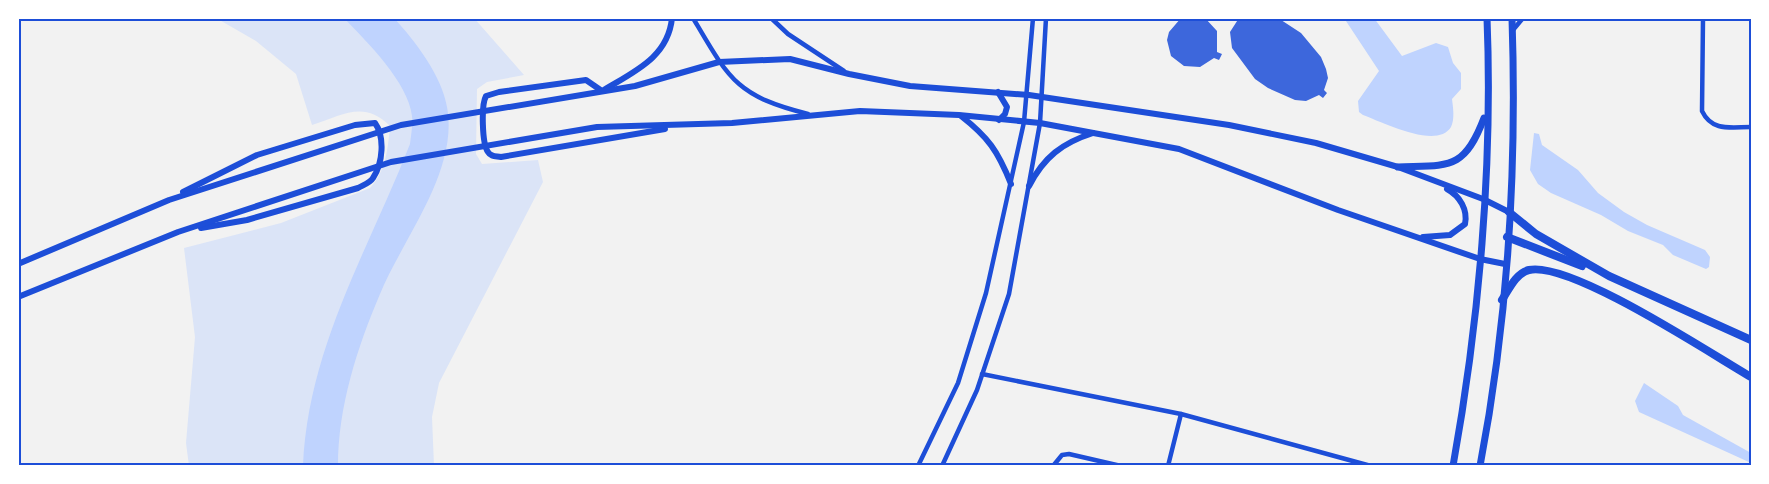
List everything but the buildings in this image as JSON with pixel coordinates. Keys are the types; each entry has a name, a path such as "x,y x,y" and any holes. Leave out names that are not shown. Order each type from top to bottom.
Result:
{"highway":[{"path":"1509,212 1536,234 1609,276"},
{"path":"1507,237 1609,276 1751,339"},
{"path":"1502,300 1523,272 1532,269 1545,272 1580,283 1630,305 1751,378"}],"main road":[{"path":"1453,466 1480,259 1487,112 1487,18"},
{"path":"1480,466 1502,300 1509,212 1512,18"},
{"path":"1398,167 1438,165 1461,158 1474,143 1487,112"}],"street":[{"path":"602,92 650,61 662,49 670,35 672,18"},
{"path":"693,18 719,62 742,89 772,105 813,116"},
{"path":"771,18 788,34 849,74"},
{"path":"918,466 957,383 986,293 1029,95 1033,18"},
{"path":"942,466 982,374 1009,294 1040,123 1046,18"},
{"path":"1512,31 1523,18"},
{"path":"1704,18 1702,111 1707,121 1716,126 1751,127"},
{"path":"169,200 401,125 635,86 719,62 790,59 910,86 1029,95 1237,126 1316,143 1398,167 1483,199 1509,212"},
{"path":"602,92 586,80 499,92 486,96 482,104 486,150 491,155 501,157 610,136 700,124"},
{"path":"998,92 1007,107 1005,114 999,120"},
{"path":"18,297 178,232 391,162 532,136 597,128 700,124 860,111 959,115 1040,123 1179,149 1415,237 1480,259 1505,264"},
{"path":"959,115 986,135 1001,159 1011,184"},
{"path":"18,264 169,200 257,155 367,122 375,123 381,132 381,150 373,180 358,188 247,219 178,232"},
{"path":"1029,186 1039,167 1055,150 1096,132"},
{"path":"1415,237 1450,235 1460,230 1466,221 1464,207 1458,197 1428,178"},
{"path":"982,374 1181,414 1371,466"},
{"path":"1168,466 1181,414"},
{"path":"1053,466 1062,455 1069,454 1120,466"},
{"path":"1084,466 1086,458"}],"shaded area":[{"path":"216,18 474,18 524,75 487,82 477,89 476,154 482,164 538,160 543,182 439,383 432,417 434,466 189,466 186,443 195,337 184,248 281,223 370,188 383,167 390,126 371,113 362,112 343,114 312,125 296,74 256,41"}],"water":[{"path":"344,18 394,18 419,48 440,83 447,107 449,131 445,155 427,204 390,273 364,335 345,400 338,466 303,466 307,423 328,340 410,144 412,130 409,103 395,76"},
{"path":"1344,18 1374,18 1402,56 1436,43 1448,47 1453,63 1461,73 1461,89 1452,99 1451,127 1444,133 1434,136 1422,135 1396,128 1359,112 1358,101 1379,71"},
{"path":"1534,133 1539,134 1542,145 1578,170 1598,193 1624,212 1647,225 1705,250 1710,257 1709,267 1706,269 1673,255 1663,245 1628,231 1601,215 1551,193 1538,184 1530,170"},
{"path":"1644,383 1678,406 1683,415 1751,453 1751,463 1639,412 1635,401"}]}
